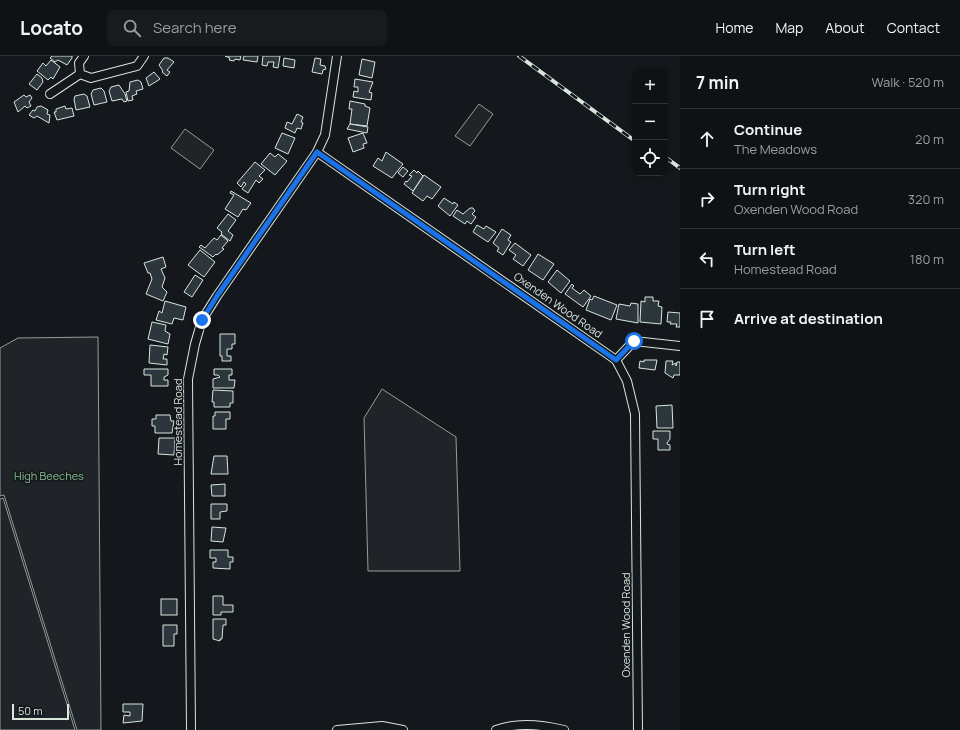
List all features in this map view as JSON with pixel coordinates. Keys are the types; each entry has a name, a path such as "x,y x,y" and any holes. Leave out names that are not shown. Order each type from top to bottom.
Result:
{"street":[{"path":"80,74 79,63 84,56"},
{"path":"80,74 91,78 137,66 144,56"},
{"name":"Homestead Road","path":"191,730 188,379 195,344 202,320 217,296 317,152 324,135 337,56"},
{"path":"50,94 80,74"},
{"name":"Oxenden Wood Road","path":"317,152 616,360 627,381 635,414 638,730"},
{"path":"616,360 634,341 680,346"},
{"path":"338,730 382,726 403,730"},
{"path":"496,730 510,726 529,726 552,727 564,730"}],"green space":[{"path":"479,104 493,114 470,146 455,136"},
{"path":"185,129 214,150 200,169 171,148"},
{"name":"High Beeches","path":"98,337 101,730 77,730 4,495 0,496 0,348 18,338"},
{"path":"382,389 456,437 460,571 368,571 364,418"},
{"path":"3,498 75,730 0,730 0,499"}],"building":[{"path":"52,56 72,56 72,58 67,65 58,60 55,62 50,58"},
{"path":"225,56 241,56 240,60 235,59 234,61 229,60 230,58"},
{"path":"244,56 258,56 257,62 243,60"},
{"path":"263,56 280,56 278,68 273,67 274,62 268,62 267,66 262,65"},
{"path":"164,58 168,58 174,62 167,70 170,72 167,76 162,72 163,71 159,65"},
{"path":"284,58 295,60 294,68 283,66"},
{"path":"315,58 321,59 320,65 325,66 326,69 323,70 322,74 312,72"},
{"path":"362,59 375,62 372,78 359,75"},
{"path":"51,60 60,67 53,79 51,77 48,80 37,71 43,63 46,66"},
{"path":"154,72 160,79 149,86 146,78"},
{"path":"37,74 42,78 43,82 37,90 29,84"},
{"path":"355,79 373,82 369,92 372,93 371,100 353,97 354,91 358,92 358,87 354,87"},
{"path":"138,80 141,82 143,89 136,91 137,94 132,96 133,100 128,101 126,92 129,91 130,82"},
{"path":"119,85 125,94 127,101 124,102 122,99 112,101 109,91 111,87"},
{"path":"101,88 104,91 107,102 94,105 91,94 93,90"},
{"path":"84,94 87,96 90,107 76,110 74,99 75,96"},
{"path":"24,95 26,97 30,95 32,98 29,102 31,106 27,108 25,106 18,112 14,102"},
{"path":"350,101 365,104 365,106 370,108 367,126 350,124 352,109 349,109"},
{"path":"41,106 48,110 47,114 50,115 49,123 37,116 34,118 29,115 33,110 35,111 37,107"},
{"path":"65,106 66,109 72,108 74,116 57,120 54,112 56,112 56,109"},
{"path":"297,114 303,117 301,122 303,123 301,129 297,128 295,133 285,128 287,122 292,124"},
{"path":"350,124 368,127 367,133 347,129"},
{"path":"282,133 295,138 288,154 275,148"},
{"path":"363,133 367,143 363,144 364,148 353,152 348,138"},
{"path":"386,152 403,164 392,178 373,166 378,158 382,161"},
{"path":"270,153 275,157 278,154 287,161 275,175 261,164"},
{"path":"255,162 265,170 259,176 263,179 259,183 256,180 248,193 242,189 246,184 244,182 241,187 237,183"},
{"path":"403,167 408,171 403,177 398,173"},
{"path":"414,170 417,173 418,171 423,176 413,191 404,184 412,176 409,175"},
{"path":"424,175 441,187 432,199 427,196 423,201 412,193"},
{"path":"231,191 251,203 246,210 243,209 238,217 225,209 234,195 230,193"},
{"path":"444,198 453,204 454,202 458,205 450,216 438,206"},
{"path":"470,208 473,208 475,211 472,214 476,217 471,224 467,221 465,224 453,216 457,210 463,214"},
{"path":"228,214 236,220 228,231 233,235 230,241 221,234 222,232 217,228"},
{"path":"477,225 484,229 486,226 496,232 488,242 473,232"},
{"path":"502,229 511,235 508,240 511,242 503,255 497,251 499,248 493,243"},
{"path":"221,235 228,241 222,248 224,249 217,255 216,254 213,257 199,247 201,245 205,248 214,238 217,240"},
{"path":"515,243 531,255 523,266 513,259 516,255 509,250"},
{"path":"200,250 215,262 204,277 188,265"},
{"path":"538,254 554,264 543,280 528,270"},
{"path":"163,257 166,267 161,269 165,278 162,287 167,292 163,301 146,294 152,279 144,263"},
{"path":"557,270 570,281 561,293 548,282"},
{"path":"195,275 203,280 192,297 184,292"},
{"path":"572,284 574,286 572,288 580,294 584,290 591,296 583,307 565,294"},
{"path":"594,296 617,305 611,320 586,310 590,299 592,300"},
{"path":"645,297 653,297 653,301 659,301 658,306 662,307 661,324 640,322 641,301 645,302"},
{"path":"165,301 186,307 183,320 174,318 172,324 156,320 159,311 162,313"},
{"path":"631,303 638,304 638,323 616,319 619,304 630,306"},
{"path":"668,312 680,313 680,327 676,327 677,324 670,324 671,322 667,322"},
{"path":"152,322 166,325 165,331 170,334 168,344 148,339"},
{"path":"220,334 235,334 235,344 232,344 232,349 227,349 227,356 231,356 231,361 222,361 222,356 220,356"},
{"path":"150,345 168,347 167,355 164,354 163,359 167,359 167,365 149,363"},
{"path":"644,360 657,360 655,370 639,368 640,361 644,362"},
{"path":"666,361 673,361 672,365 676,363 676,366 677,362 680,362 680,375 674,375 673,378 665,373"},
{"path":"144,369 168,369 168,375 164,377 164,380 168,380 168,386 151,386 151,375 144,375"},
{"path":"214,369 232,369 232,375 229,375 229,380 235,380 234,388 213,388 213,379 220,377 218,375 214,375"},
{"path":"213,390 233,391 233,403 230,403 230,407 214,407 214,402 212,402"},
{"path":"672,405 673,428 657,428 656,406"},
{"path":"215,412 230,412 230,419 226,419 226,429 213,429 213,416 215,416"},
{"path":"156,415 170,415 171,421 174,421 172,433 155,433 155,426 152,426 152,419 156,419"},
{"path":"653,431 670,431 670,439 667,444 670,445 670,450 658,450 658,439 653,439"},
{"path":"159,438 175,438 174,455 158,454"},
{"path":"214,456 227,456 228,474 211,474"},
{"path":"225,484 225,496 212,496 211,485"},
{"path":"211,504 227,504 227,511 220,512 220,519 211,519"},
{"path":"212,527 226,528 223,542 211,541"},
{"path":"210,550 228,550 228,557 233,557 233,562 230,562 230,569 213,568 213,562 216,562 216,558 210,558"},
{"path":"213,596 223,596 223,605 233,605 233,612 221,612 221,615 213,615"},
{"path":"161,599 177,599 177,615 161,615"},
{"path":"213,619 226,619 226,625 223,625 222,639 220,639 220,641 213,639"},
{"path":"163,625 177,625 177,634 174,634 174,646 163,646"},
{"path":"123,704 143,704 142,721 123,723 124,715 130,716 130,712 123,712"}],"railway":[{"path":"519,56 634,140"},
{"path":"668,159 680,168"}],"route":[{"path":"202,320 317,152 616,360 634,341"}]}
